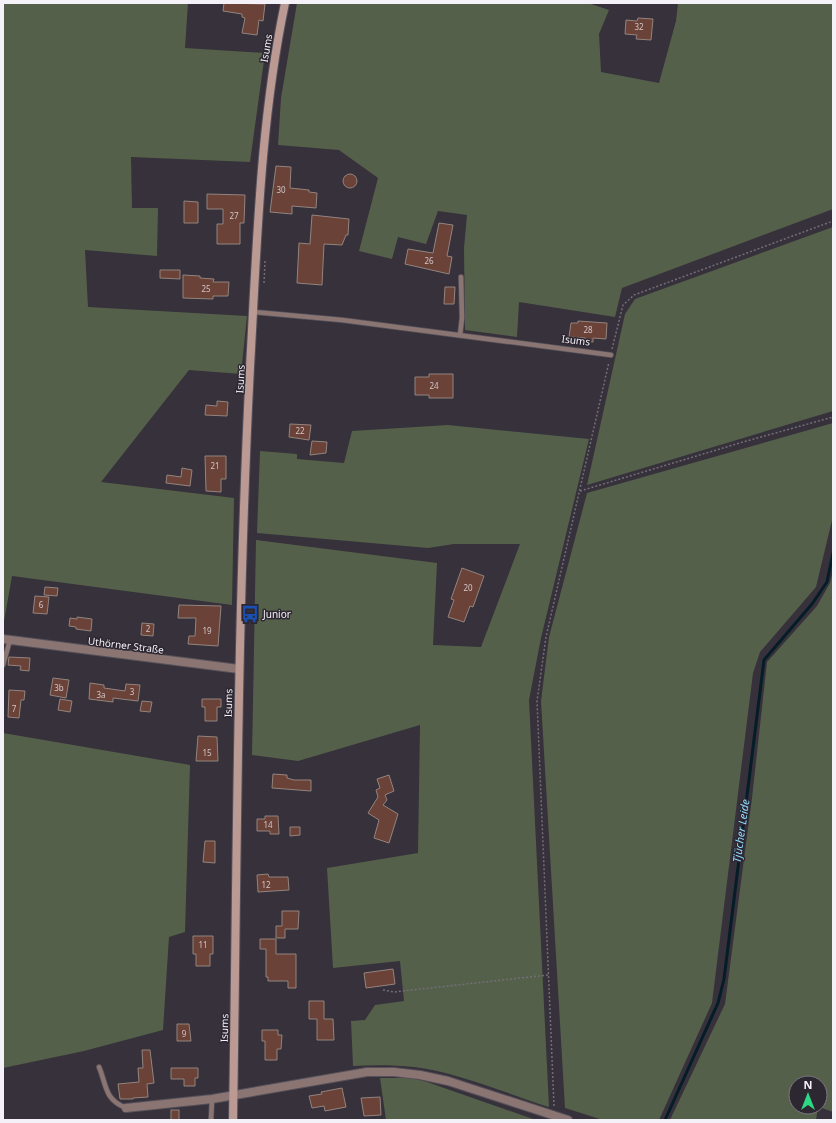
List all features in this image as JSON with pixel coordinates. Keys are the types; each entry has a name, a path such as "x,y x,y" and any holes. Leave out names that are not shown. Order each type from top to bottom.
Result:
{"main road":[{"name":"Isums","path":"233,1120 239,669 243,500 253,312 267,113 285,3"}],"street":[{"name":"Uthörner Straße","path":"7,639 239,669"},
{"path":"126,1108 212,1099 367,1072 394,1072 420,1074 448,1081 568,1120"}],"lane":[{"path":"460,335 462,318 461,278"},
{"name":"Isums","path":"253,312 460,335 611,355"},
{"name":"Uthörner Straße","path":"3,665 7,639"},
{"path":"99,1067 109,1095 115,1104 126,1108"},
{"path":"211,1120 212,1099"}],"path":[{"path":"555,1115 537,701 546,637 623,305 634,295 833,221"},
{"path":"264,283 266,255"},
{"path":"579,491 833,417"},
{"path":"383,990 394,992 548,975"}],"green space":[{"path":"3,3 188,3 185,48 265,53 250,162 131,157 132,208 158,208 157,256 85,250 88,307 247,316 241,374 189,370 101,482 234,498 232,605 12,576 3,627"},
{"path":"297,3 588,3 609,10 599,34 601,72 659,83 676,21 678,3 833,3 833,209 622,288 615,317 519,302 517,337 465,330 464,248 467,215 438,211 426,244 398,237 392,259 359,251 378,178 339,150 278,145 281,98"},
{"path":"833,227 833,411 587,485 625,314 635,299"},
{"path":"833,423 833,516 816,587 760,652 753,673 712,1003 659,1120 603,1120 565,1108 541,701 549,637 587,493"},
{"path":"448,425 589,439 541,638 529,700 549,1107 465,1078 430,1070 399,1066 353,1066 351,1021 365,1020 375,1005 404,1001 400,961 333,968 327,868 418,853 420,725 298,761 252,755 256,540 437,563 433,645 481,647 520,544 454,544 428,548 257,533 260,451 297,454 297,459 344,463 352,431"},
{"path":"833,571 833,1112 828,1110 828,1075 788,1075 788,1115 817,1115 816,1120 670,1120 725,1004 752,798 767,662 817,606 830,583"},
{"path":"3,733 190,765 185,932 169,937 163,1030 84,1051 3,1068"},
{"path":"380,1078 412,1078 427,1082 536,1120 386,1120"}],"building":[{"path":"224,3 265,4 263,21 259,20 257,35 242,33 245,18 242,17 242,14 223,11"},
{"path":"638,18 653,19 651,40 636,39 637,35 625,34 626,20 637,21"},
{"path":"276,166 291,167 290,188 309,190 309,192 317,193 316,208 292,206 292,214 270,212"},
{"path":"350,174 355,176 357,181 355,186 350,188 345,186 343,181 345,176"},
{"path":"207,194 245,195 244,223 240,223 240,244 217,244 217,224 223,224 223,209 207,209"},
{"path":"184,201 198,202 198,223 184,223"},
{"path":"312,215 349,219 348,235 346,235 342,245 324,244 322,285 297,283 299,243 310,244"},
{"path":"439,223 453,225 447,256 452,257 449,274 405,264 408,249 433,253"},
{"path":"160,270 180,270 180,279 160,278"},
{"path":"183,275 214,279 213,282 229,282 228,296 213,296 213,299 183,298"},
{"path":"445,287 455,287 454,304 444,304"},
{"path":"578,321 607,323 606,339 593,338 593,342 585,341 585,338 569,337 571,323 578,323"},
{"path":"429,374 453,374 453,398 429,398 429,395 415,395 415,377 429,377"},
{"path":"217,401 228,402 227,416 205,415 206,405 217,406"},
{"path":"290,424 311,425 309,440 289,437"},
{"path":"312,441 327,442 326,453 310,455"},
{"path":"205,456 226,456 226,479 221,479 221,492 206,491"},
{"path":"182,468 192,470 190,486 166,483 167,475 181,477"},
{"path":"462,568 484,576 473,607 470,606 464,622 448,617 454,600 451,599"},
{"path":"45,587 58,588 57,596 44,595"},
{"path":"35,596 49,597 47,614 33,613"},
{"path":"179,605 221,606 218,646 188,644 189,636 195,636 196,618 178,618"},
{"path":"77,617 92,619 91,631 76,629 76,627 69,626 70,618 77,619"},
{"path":"142,623 154,624 153,636 141,635"},
{"path":"9,657 30,658 29,671 20,670 21,666 8,665"},
{"path":"53,678 69,680 66,698 50,695"},
{"path":"90,683 104,685 104,688 125,691 126,684 140,685 138,701 113,698 113,702 89,699"},
{"path":"9,690 25,691 24,700 21,700 19,718 8,717"},
{"path":"60,699 72,701 70,712 58,710"},
{"path":"202,699 221,699 221,707 217,707 217,721 205,721 205,707 202,707"},
{"path":"142,701 152,702 150,712 140,711"},
{"path":"198,736 217,737 218,761 196,761"},
{"path":"273,774 287,775 287,778 294,780 311,780 311,791 272,788"},
{"path":"389,775 394,791 385,795 387,800 383,805 398,814 389,843 374,838 379,820 368,813 378,797 376,790 380,788 377,779"},
{"path":"265,816 278,816 279,834 270,834 270,831 257,831 257,819 265,819"},
{"path":"290,827 300,827 300,835 290,836"},
{"path":"205,841 215,841 215,863 203,862"},
{"path":"268,874 269,877 288,877 289,890 258,892 257,875"},
{"path":"282,911 299,911 298,929 285,929 285,938 276,938 276,926 282,926"},
{"path":"193,936 213,936 213,954 210,954 210,966 196,966 196,954 193,954"},
{"path":"260,939 276,939 276,954 296,954 296,988 288,988 288,981 268,981 268,977 266,977 266,949 260,949"},
{"path":"393,969 395,984 366,988 364,973"},
{"path":"309,1001 324,1001 324,1019 333,1019 334,1040 317,1040 317,1019 309,1019"},
{"path":"177,1024 189,1024 191,1041 177,1041"},
{"path":"262,1030 278,1030 278,1035 282,1035 281,1049 277,1049 277,1060 265,1060 265,1041 262,1041"},
{"path":"142,1050 150,1050 154,1083 147,1084 148,1097 120,1099 118,1084 139,1082 138,1068 143,1068"},
{"path":"171,1068 198,1068 198,1078 195,1078 195,1086 184,1086 184,1079 171,1079"},
{"path":"342,1088 346,1107 325,1111 324,1106 312,1108 309,1096"},
{"path":"380,1097 381,1115 364,1116 361,1098"},
{"path":"171,1110 179,1110 179,1120 171,1120"}],"waterway":[{"name":"Tjücher Leide","path":"665,1120 718,1003 724,979 764,660 812,604 827,582 833,553"}],"place":[{"name":"Junior","path":"250,614"}]}
